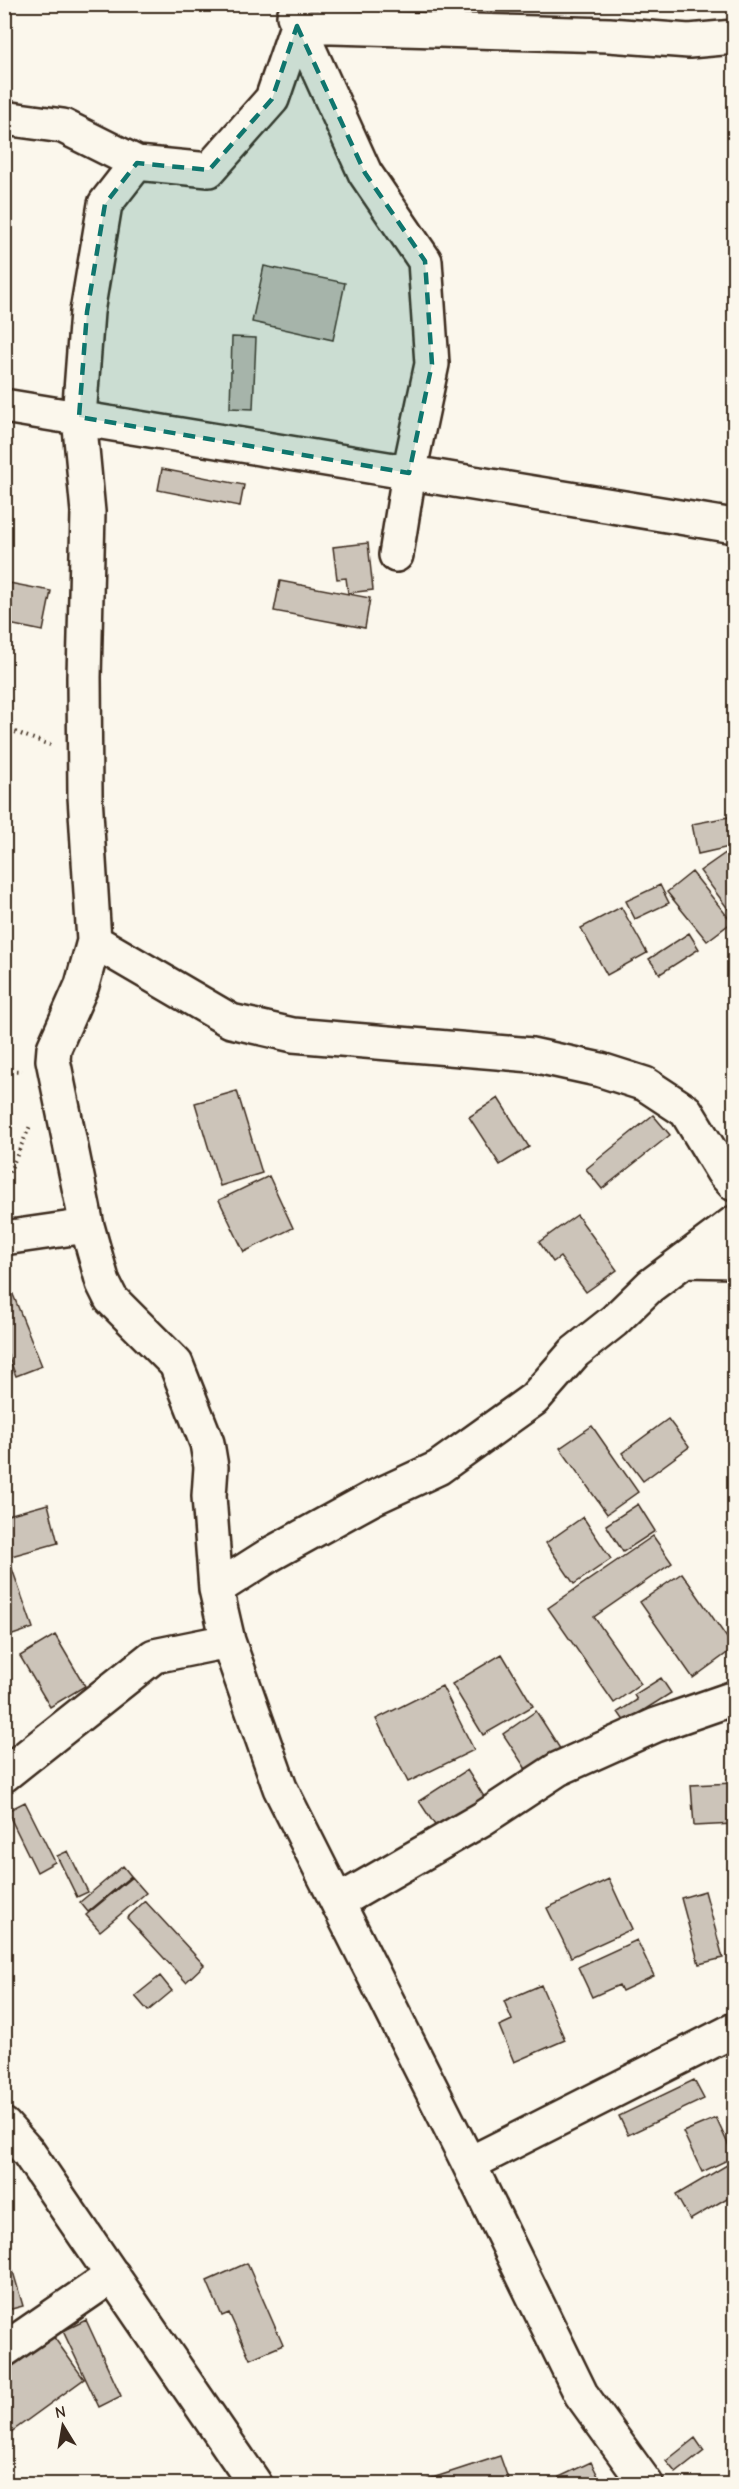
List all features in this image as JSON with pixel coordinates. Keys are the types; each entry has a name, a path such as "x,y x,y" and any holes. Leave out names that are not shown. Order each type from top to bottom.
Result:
{"street":[{"path":"294,15 689,41 735,37"},
{"path":"4,118 63,126 137,163 209,170 272,99 294,15"},
{"path":"294,15 365,173 425,261 432,364 409,473 396,555"},
{"path":"137,163 105,204 87,312 79,417 88,512 84,757 94,941 82,985 54,1048 53,1060 87,1226 97,1267 111,1299 176,1364 207,1443 211,1467 210,1515 216,1589 228,1641 279,1788 469,2164 581,2394 646,2484"},
{"path":"4,406 735,526"},
{"path":"94,941 231,1022 293,1035 532,1056 602,1070 645,1084 686,1112 723,1172 735,1184"},
{"path":"216,1589 262,1559 372,1499 438,1468 534,1399 575,1352 614,1321 650,1286 735,1223"},
{"path":"4,1238 87,1226"},
{"path":"687,1260 735,1261"},
{"path":"4,1774 154,1656 228,1641"},
{"path":"338,1902 482,1819 558,1769 656,1725 735,1698"},
{"path":"469,2164 735,2030"},
{"path":"4,2125 28,2152 255,2484"},
{"path":"4,2350 113,2276"}],"path":[{"path":"4,728 84,757"}],"highlighted area":[{"path":"297,26 365,173 425,261 432,364 409,473 79,417 87,312 105,204 137,163 209,170 272,99"}],"building":[{"path":"264,266 345,283 333,340 252,322"},
{"path":"232,337 256,338 253,409 230,408"},
{"path":"162,469 244,485 240,506 158,490"},
{"path":"368,543 373,590 348,593 346,578 337,579 333,547"},
{"path":"280,581 370,598 365,628 274,611"},
{"path":"4,582 51,591 43,631 4,623"},
{"path":"734,816 734,846 698,854 692,824"},
{"path":"727,852 734,862 734,917 700,871"},
{"path":"692,872 732,922 707,941 667,892"},
{"path":"660,885 669,903 635,919 626,901"},
{"path":"621,907 647,953 607,975 581,928"},
{"path":"689,933 699,949 660,974 649,959"},
{"path":"237,1091 262,1173 220,1186 195,1103"},
{"path":"498,1098 529,1147 500,1165 469,1117"},
{"path":"653,1115 670,1135 602,1189 586,1169"},
{"path":"269,1176 293,1228 244,1252 219,1200"},
{"path":"577,1215 617,1270 586,1292 560,1257 553,1262 539,1242"},
{"path":"12,1292 42,1366 16,1376 4,1346 4,1294"},
{"path":"4,1355 12,1373 4,1376"},
{"path":"668,1419 689,1447 643,1481 622,1453"},
{"path":"592,1426 638,1492 607,1514 560,1448"},
{"path":"48,1504 58,1543 4,1558 4,1516"},
{"path":"638,1504 655,1531 623,1552 606,1525"},
{"path":"583,1517 611,1559 574,1584 546,1543"},
{"path":"653,1536 672,1563 594,1617 641,1684 614,1703 548,1608"},
{"path":"10,1563 33,1628 4,1638 4,1565"},
{"path":"682,1573 734,1648 693,1678 640,1602"},
{"path":"55,1635 85,1686 50,1707 20,1656"},
{"path":"502,1654 533,1706 483,1735 452,1684"},
{"path":"661,1678 671,1693 625,1722 618,1712 637,1700 634,1695"},
{"path":"442,1686 474,1750 408,1782 376,1719"},
{"path":"536,1711 566,1758 533,1780 503,1734"},
{"path":"467,1770 490,1806 442,1836 419,1801"},
{"path":"734,1783 734,1824 694,1826 691,1785"},
{"path":"25,1802 55,1862 37,1872 7,1811"},
{"path":"68,1851 88,1892 77,1897 57,1856"},
{"path":"123,1866 131,1876 88,1912 80,1902"},
{"path":"132,1877 146,1893 100,1931 86,1915"},
{"path":"609,1879 632,1929 571,1957 547,1908"},
{"path":"705,1891 723,1958 699,1964 681,1898"},
{"path":"145,1901 204,1965 186,1982 127,1918"},
{"path":"637,1940 654,1976 622,1991 619,1985 592,1997 578,1967"},
{"path":"160,1976 172,1991 148,2011 135,1996"},
{"path":"541,1985 565,2040 514,2062 499,2026 512,2020 504,2001"},
{"path":"694,2080 704,2099 628,2135 619,2116"},
{"path":"716,2118 734,2157 702,2172 683,2132"},
{"path":"734,2118 734,2133 728,2121"},
{"path":"732,2162 734,2194 690,2220 676,2195"},
{"path":"4,2244 23,2306 4,2311"},
{"path":"247,2263 283,2345 250,2359 229,2313 222,2316 207,2281"},
{"path":"86,2320 121,2396 99,2407 63,2331"},
{"path":"48,2329 84,2379 7,2435 4,2431 4,2361"},
{"path":"695,2438 704,2451 676,2473 666,2461"},
{"path":"500,2456 510,2484 414,2484"},
{"path":"591,2462 602,2484 563,2484 559,2477"},
{"path":"734,2473 734,2484 722,2484"}]}
